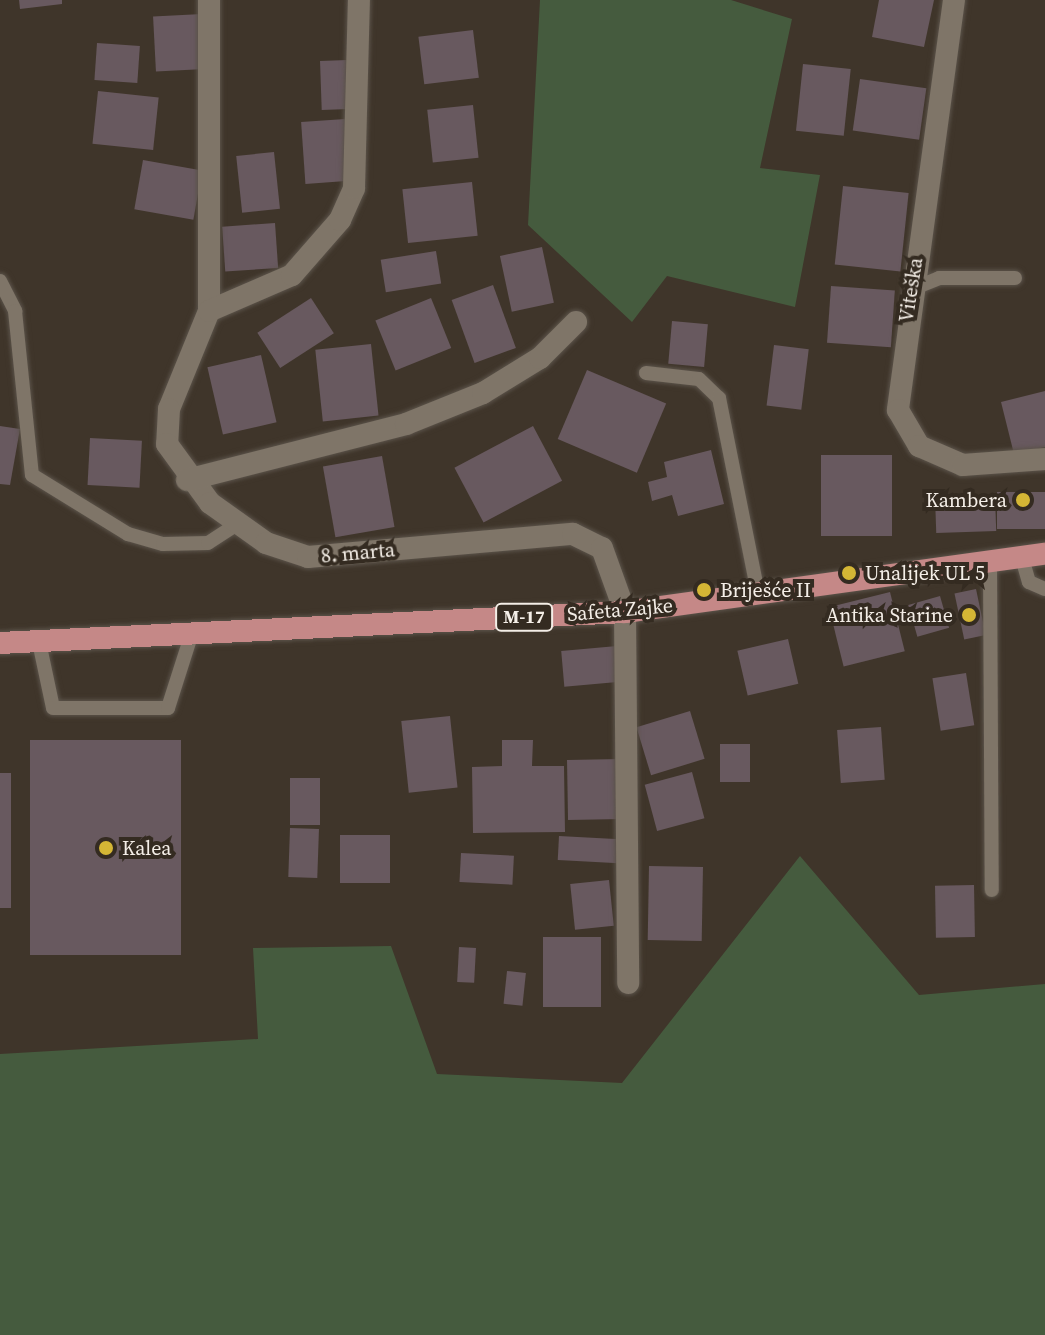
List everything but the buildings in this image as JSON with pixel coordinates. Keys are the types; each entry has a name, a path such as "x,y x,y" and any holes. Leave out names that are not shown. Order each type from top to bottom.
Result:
{"main road":[{"name":"Safeta Zajke","path":"0,643 191,636 625,612 1045,554"}],"street":[{"name":"8. marta","path":"209,0 209,311 169,409 167,444 187,480 237,524 308,557 584,535 609,559 625,612 628,983"},
{"path":"209,311 292,275 340,220 354,188 359,0"},
{"name":"Viteška","path":"954,0 897,388 905,430 919,446 963,465 1045,459"},
{"path":"187,480 406,424 483,393 540,358 576,322"}],"lane":[{"path":"912,289 939,278 1015,278"},
{"path":"0,281 15,311 32,475 128,534 163,544 208,543 237,524"},
{"path":"646,373 699,379 719,398 758,594"},
{"path":"1022,558 1029,582 1045,589"},
{"path":"990,561 992,890"},
{"path":"39,642 53,708 168,708 191,636"}],"green space":[{"path":"540,0 731,0 792,19 760,168 820,175 795,307 667,276 632,322 528,225"},
{"path":"800,856 919,995 1045,984 1045,1335 0,1335 0,1054 258,1039 253,948 391,946 437,1074 622,1083"}],"place":[{"name":"Kambera","path":"1023,500"},
{"name":"Unalijek UL 5","path":"849,573"},
{"name":"Briješće II","path":"704,590"},
{"name":"Antika Starine","path":"969,615"},
{"name":"Kalea","path":"106,848"}]}
